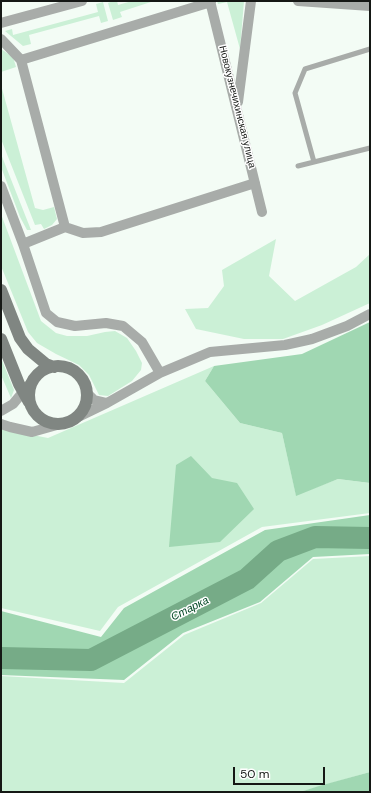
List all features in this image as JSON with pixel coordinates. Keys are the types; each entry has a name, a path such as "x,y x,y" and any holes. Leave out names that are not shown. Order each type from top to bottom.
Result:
{"street":[{"path":"1,23 82,1"},
{"path":"238,110 250,1"},
{"path":"298,1 370,6"},
{"path":"21,60 211,2"},
{"name":"Новокузнечихинская улица","path":"211,2 262,212"},
{"path":"1,39 21,60 65,227"},
{"path":"24,244 65,227 83,233 101,232 255,183"},
{"path":"1,186 24,244 46,313 57,322 75,326 106,323 123,326 142,342 160,373"},
{"path":"1,290 20,338 28,349 46,364 54,367 67,368 76,373 83,381 86,391 94,400 107,403"},
{"path":"1,424 10,428 32,432 69,421 107,403 160,373 210,352 285,346 312,339 347,326 370,314"},
{"path":"1,339 23,391 35,413 44,420 54,424 69,421 84,407 86,391"},
{"path":"1,411 13,404 42,371 54,367"},
{"path":"30,404 30,388 34,379"}],"lane":[{"path":"314,162 295,93 305,68 370,49"},
{"path":"298,166 370,148"}],"green space":[{"path":"117,1 118,5 132,1 154,1 120,12 122,17 113,20 108,3"},
{"path":"217,1 244,1 240,49 227,2 218,4"},
{"path":"103,2 108,21 101,23 99,16 29,35 31,44 23,46 5,31 12,29 13,35 98,12 96,4"},
{"path":"1,49 13,57 16,67 1,72"},
{"path":"1,85 35,208 43,210 54,207 57,219 52,225 44,229 41,224 35,225 1,139"},
{"path":"1,154 31,230 27,230 20,217 1,167"},
{"path":"1,214 41,321 56,333 67,336 87,336 115,331 127,338 142,363 141,370 132,381 108,396 99,395 89,375 79,365 37,343 28,332 1,266"},
{"path":"276,239 269,276 295,301 356,267 370,254 370,303 322,325 283,339 244,339 196,329 185,309 208,308 224,286 222,270"},
{"path":"370,322 370,483 338,479 296,496 282,433 240,423 205,381 214,366 302,354"},
{"path":"1,358 14,390 11,398 1,375"},
{"path":"214,366 205,381 240,423 282,433 296,495 338,479 370,483 370,513 262,527 118,607 100,631 1,608 1,429 48,438"},
{"path":"191,456 212,478 237,483 254,509 220,542 169,547 176,465"},
{"path":"370,515 370,554 313,557 260,602 183,633 124,680 1,675 1,611 101,637 124,608 265,530"},
{"path":"370,556 370,772 300,792 1,792 1,676 124,683 184,635 261,603 313,559"},
{"path":"370,772 370,792 300,792 319,786"}],"waterway":[{"name":"Старка","path":"1,658 91,660 247,579 278,551 315,537 370,538"}]}
